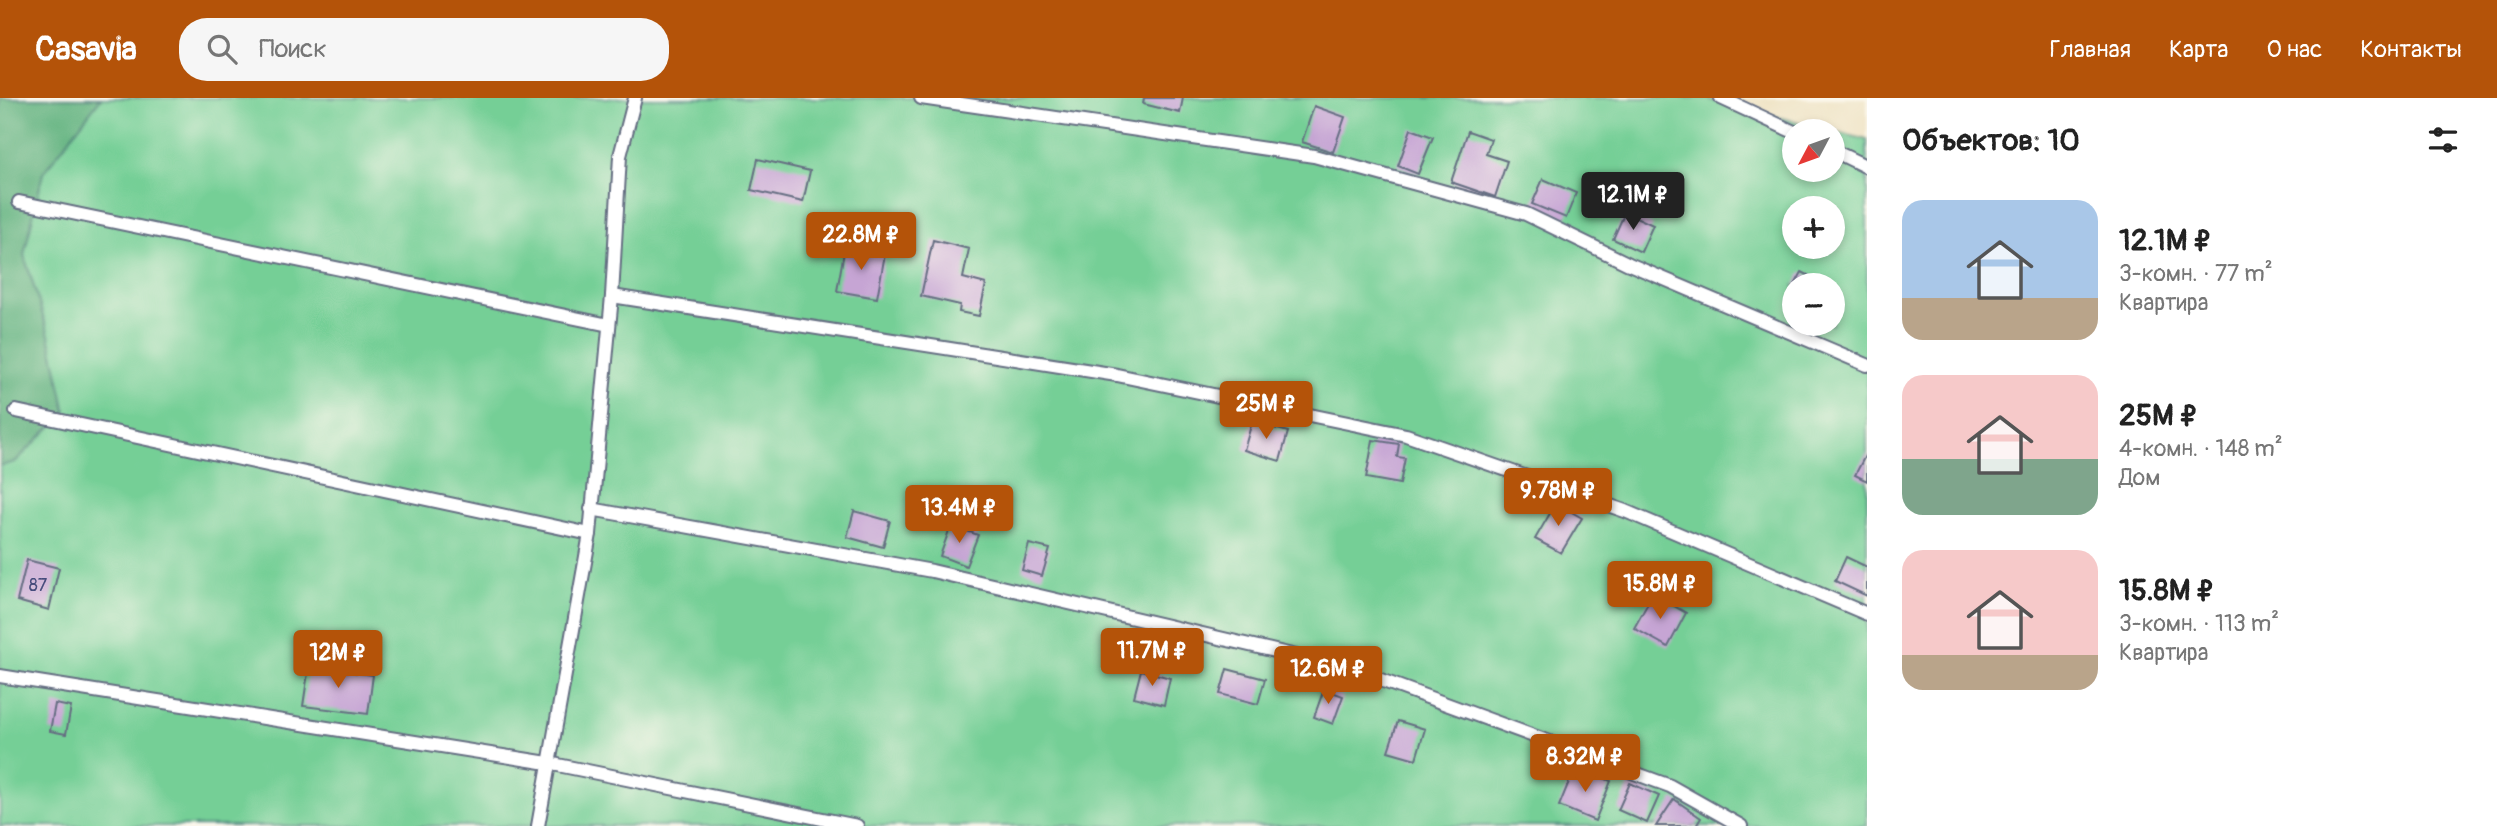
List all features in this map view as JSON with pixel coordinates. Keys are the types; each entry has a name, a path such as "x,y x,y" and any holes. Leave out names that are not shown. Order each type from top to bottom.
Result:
{"lane":[{"path":"538,826 590,534 612,296 620,156 635,98"},
{"path":"921,98 1314,156 1526,214 1629,264 1867,365"},
{"path":"1721,98 1782,126"},
{"path":"1845,156 1867,167"},
{"path":"19,202 609,325"},
{"path":"612,296 1117,375 1406,435 1625,511 1867,614"},
{"path":"16,411 590,534"},
{"path":"591,509 932,571 1348,668 1670,786 1741,826"},
{"path":"0,676 548,763 856,826"}],"green space":[{"path":"0,98 1703,98 1785,119 1782,119 1782,182 1845,182 1845,134 1867,140 1867,826 0,826"},
{"path":"0,98 101,98 43,173 24,255 49,335 66,412 15,462 0,466"}],"building":[{"path":"1144,98 1183,98 1180,113 1143,104"},
{"path":"1314,106 1345,117 1333,152 1302,142"},
{"path":"1411,129 1433,137 1418,174 1398,166"},
{"path":"1468,131 1491,139 1486,154 1507,161 1495,197 1451,182"},
{"path":"758,159 810,171 803,202 751,190"},
{"path":"1543,179 1576,193 1566,218 1532,204"},
{"path":"1625,212 1653,225 1641,252 1613,239"},
{"path":"933,240 969,249 963,278 986,284 979,316 959,312 960,305 921,296"},
{"path":"845,246 885,254 877,298 837,291"},
{"path":"1252,422 1288,432 1280,461 1244,450"},
{"path":"1373,440 1399,444 1397,457 1405,458 1400,484 1366,478"},
{"path":"1867,452 1867,481 1855,475"},
{"path":"1556,503 1582,518 1561,553 1535,539"},
{"path":"854,511 890,521 883,547 847,537"},
{"path":"951,525 978,535 966,566 940,556"},
{"path":"1029,544 1050,549 1042,576 1022,570"},
{"path":"1846,557 1867,567 1867,596 1835,581"},
{"path":"27,560 59,568 49,610 17,601"},
{"path":"1653,594 1686,613 1668,647 1634,628"},
{"path":"309,666 373,675 368,714 303,706"},
{"path":"1227,669 1265,679 1258,704 1220,694"},
{"path":"1141,670 1170,678 1164,705 1134,697"},
{"path":"1324,689 1343,696 1333,724 1314,717"},
{"path":"55,704 71,707 66,734 50,731"},
{"path":"1398,721 1425,729 1416,759 1388,751"},
{"path":"1575,767 1611,781 1595,821 1559,806"},
{"path":"1630,783 1659,796 1647,823 1618,810"},
{"path":"1674,799 1701,818 1696,826 1656,826"}]}
